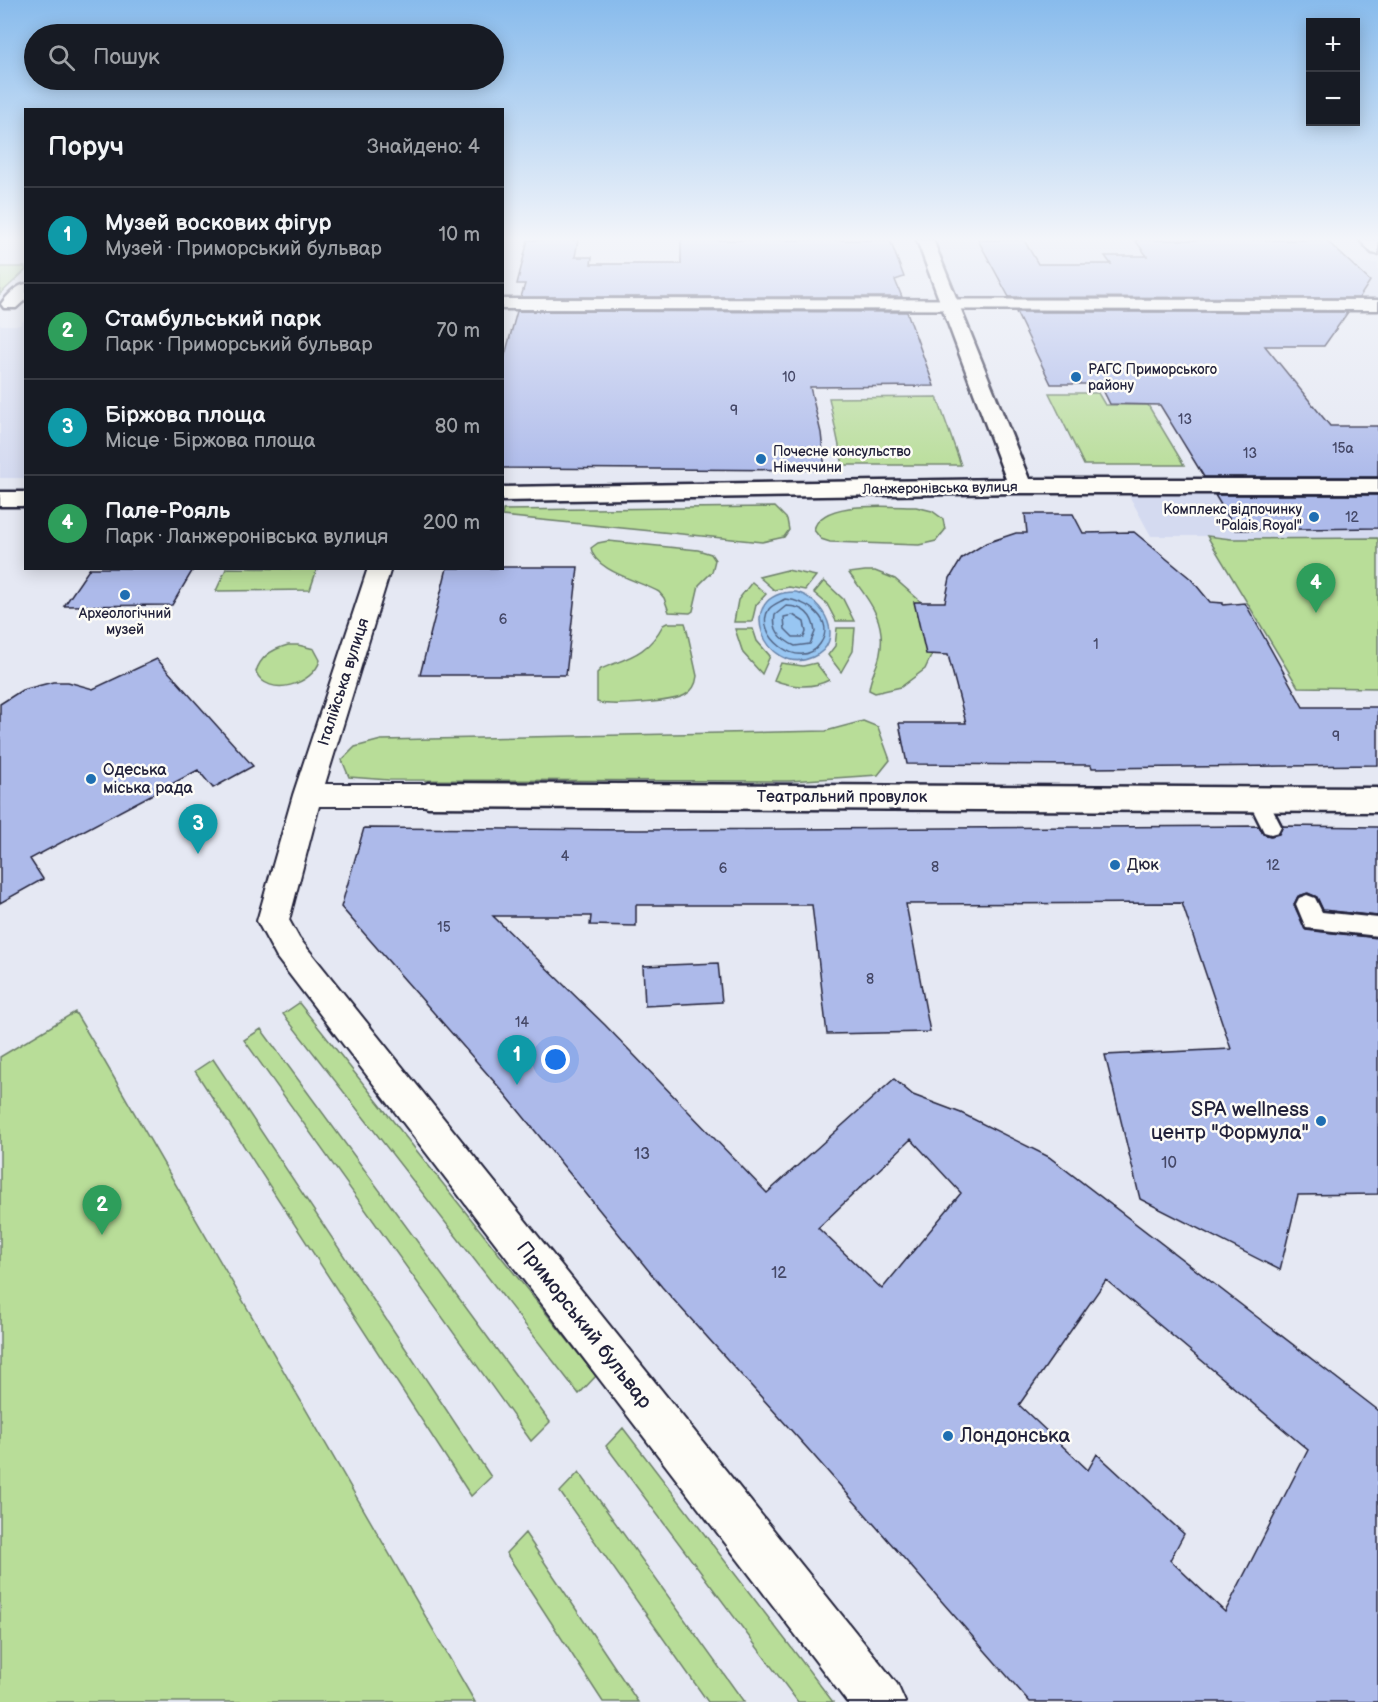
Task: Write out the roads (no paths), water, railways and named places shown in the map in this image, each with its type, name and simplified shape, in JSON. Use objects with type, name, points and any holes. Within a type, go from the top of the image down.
[{"type":"street","points":[[956,319],[1020,486]]},
{"type":"street","name":"Ланжеронівська вулиця","points":[[504,494],[1020,486],[1378,486]]},
{"type":"street","points":[[0,499],[24,499]]},
{"type":"street","name":"Італійська вулиця","points":[[288,948],[273,921],[307,795],[379,570]]},
{"type":"street","name":"Театральний провулок","points":[[307,795],[428,795],[1264,813],[1378,800]]},
{"type":"street","name":"Приморський бульвар","points":[[288,948],[879,1702]]},
{"type":"lane","points":[[1307,904],[1314,921],[1378,927]]},
{"type":"water","points":[[796,592],[806,596],[823,612],[830,632],[829,642],[823,650],[813,657],[796,660],[781,656],[769,646],[762,632],[760,618],[764,605],[776,595]]},
{"type":"place","name":"РАГС Приморського району","points":[[1076,377]]},
{"type":"place","name":"Почесне консульство Німеччини","points":[[761,459]]},
{"type":"place","name":"Комплекс відпочинку \"Palais Royal\"","points":[[1314,517]]},
{"type":"place","name":"Археологічний музей","points":[[125,595]]},
{"type":"place","name":"Пале-Рояль","points":[[1316,613]]},
{"type":"place","name":"Одеська міська рада","points":[[91,779]]},
{"type":"place","name":"Біржова площа","points":[[198,854]]},
{"type":"place","name":"Дюк","points":[[1115,865]]},
{"type":"place","name":"Музей воскових фігур","points":[[517,1085]]},
{"type":"place","name":"SPA wellness центр \"Формула\"","points":[[1321,1121]]},
{"type":"place","name":"Стамбульський парк","points":[[102,1235]]},
{"type":"place","name":"Лондонська","points":[[948,1436]]}]
